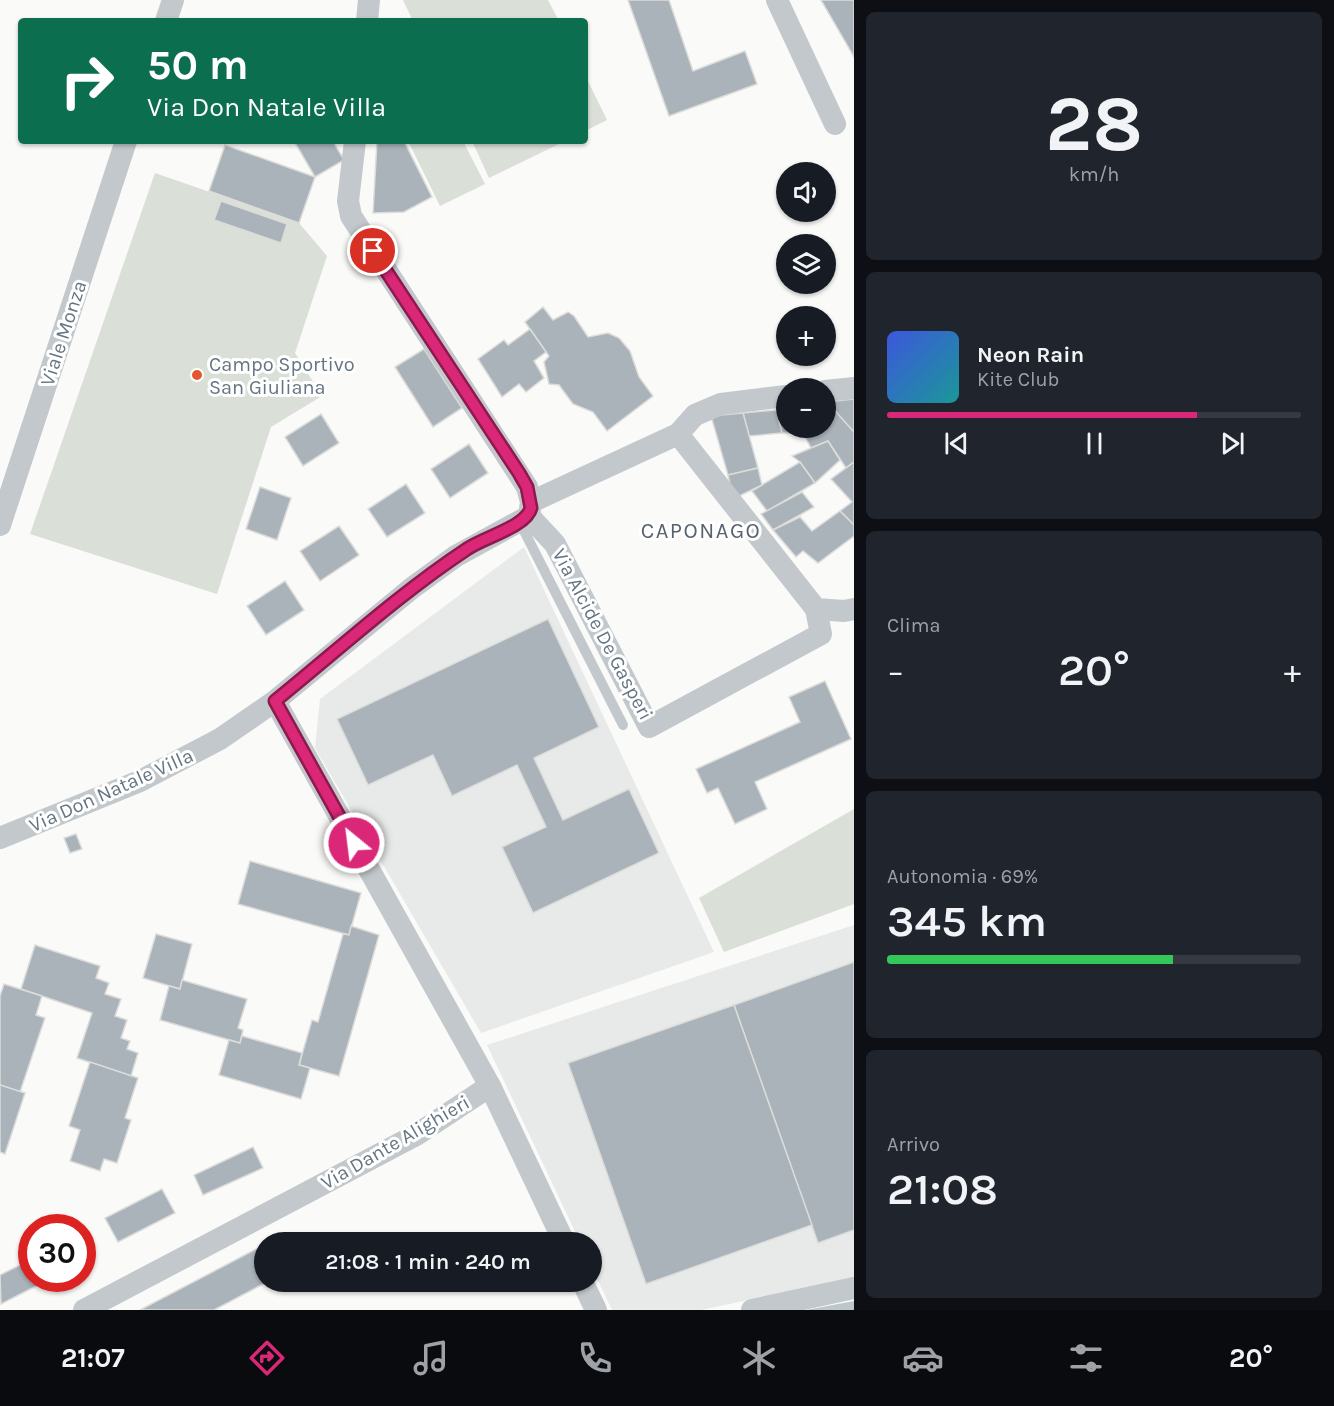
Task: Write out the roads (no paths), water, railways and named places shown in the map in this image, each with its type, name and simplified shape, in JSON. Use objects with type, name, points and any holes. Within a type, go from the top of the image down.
[{"type":"street","points":[[167,18],[173,0]]},
{"type":"street","points":[[367,18],[369,0]]},
{"type":"street","points":[[777,0],[835,124]]},
{"type":"street","name":"Viale Monza","points":[[0,525],[125,144]]},
{"type":"street","points":[[354,144],[348,201],[351,216],[519,473],[527,487],[527,513]]},
{"type":"street","points":[[836,390],[854,388]]},
{"type":"street","name":"Via Don Natale Villa","points":[[0,838],[167,769],[220,739],[275,701],[412,588],[475,544],[527,513],[678,434],[695,415],[721,404],[776,397]]},
{"type":"street","points":[[678,434],[816,609],[844,611],[854,609]]},
{"type":"street","name":"Via Alcide De Gasperi","points":[[527,513],[555,544],[649,727],[821,634],[816,609]]},
{"type":"street","name":"Via Dante Alighieri","points":[[96,1307],[416,1135],[490,1086],[275,701]]},
{"type":"street","points":[[0,824],[32,825]]},
{"type":"street","points":[[490,1086],[559,1232]]},
{"type":"street","points":[[752,1310],[854,1288]]},
{"type":"street","points":[[587,1292],[596,1310]]},
{"type":"lane","points":[[527,513],[623,725]]},
{"type":"place","name":"Campo Sportivo San Giuliana","points":[[197,375]]},
{"type":"district","name":"CAPONAGO","points":[[701,530]]}]
